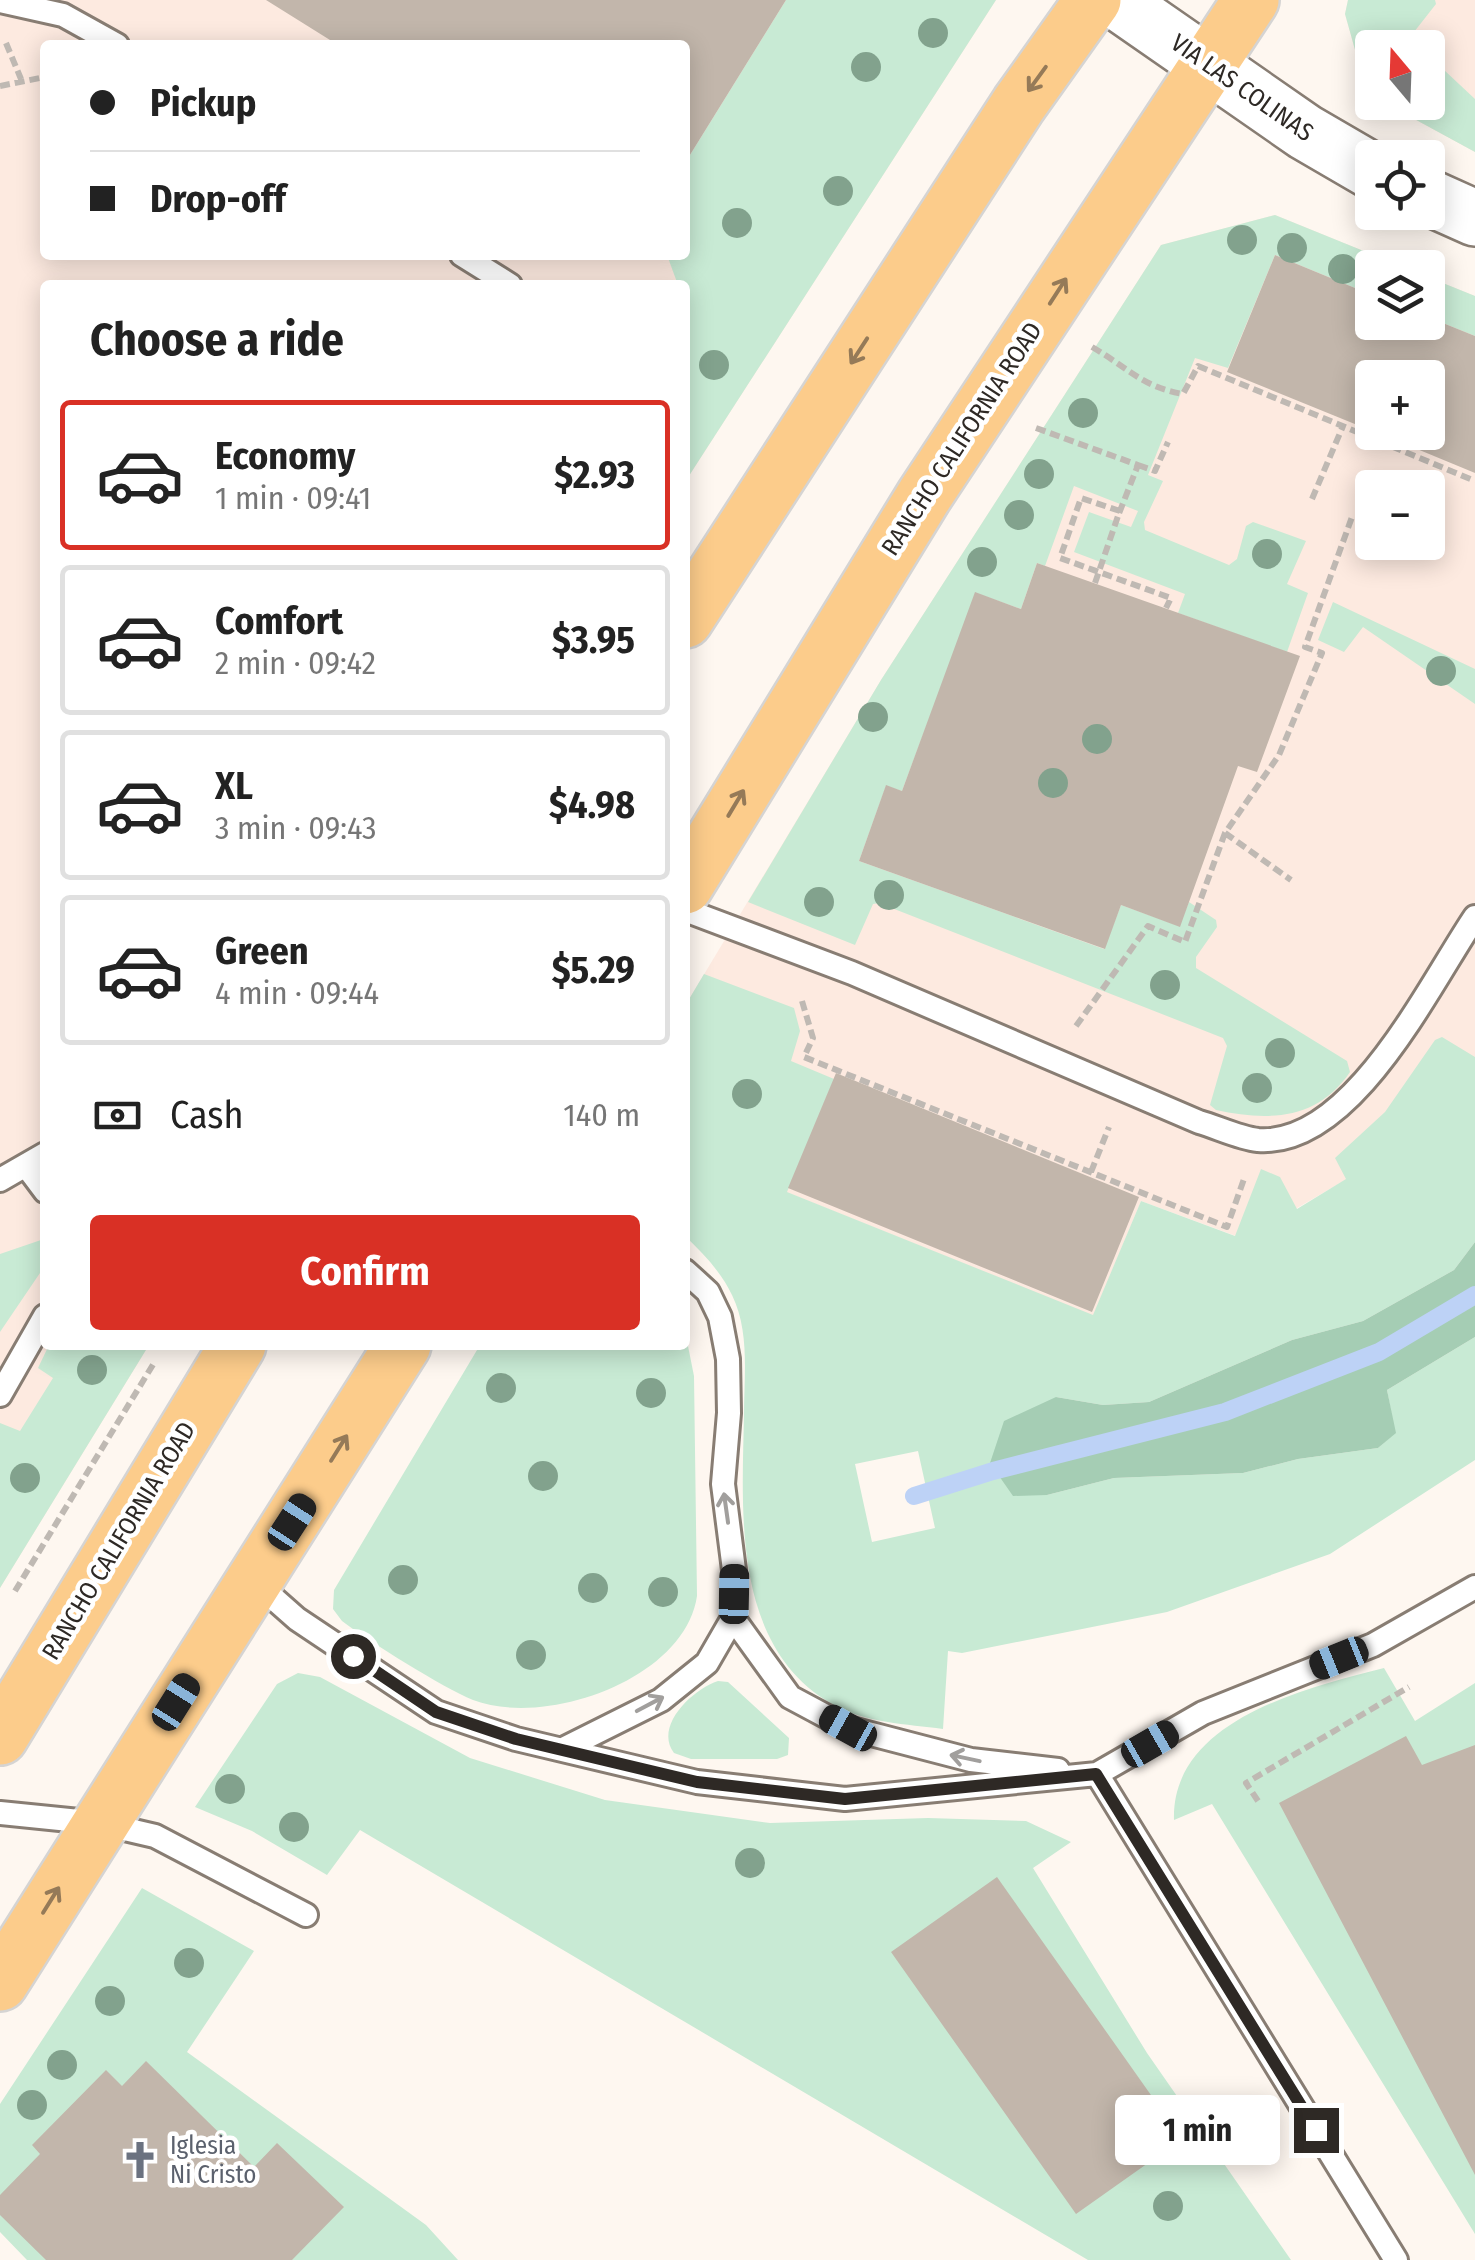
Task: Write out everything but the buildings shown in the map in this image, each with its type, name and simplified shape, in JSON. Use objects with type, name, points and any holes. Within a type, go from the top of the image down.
[{"type":"main road","points":[[690,612],[1019,104],[1094,0]]},
{"type":"main road","name":"RANCHO CALIFORNIA ROAD","points":[[690,878],[924,496],[1251,0]]},
{"type":"main road","name":"RANCHO CALIFORNIA ROAD","points":[[0,1737],[235,1350]]},
{"type":"main road","points":[[0,1982],[400,1350]]},
{"type":"street","name":"VIA LAS COLINAS","points":[[1115,0],[1355,163]]},
{"type":"street","points":[[1445,205],[1475,218]]},
{"type":"lane","points":[[0,2],[63,15],[108,40]]},
{"type":"lane","points":[[470,260],[502,280]]},
{"type":"lane","points":[[690,912],[852,973],[1199,1122],[1258,1140],[1298,1134],[1330,1118],[1357,1094],[1475,917]]},
{"type":"lane","points":[[0,1180],[36,1160]]},
{"type":"lane","points":[[563,1749],[661,1700],[707,1663],[733,1618],[734,1570],[722,1484],[730,1413],[728,1358],[720,1317],[708,1292],[690,1276]]},
{"type":"lane","points":[[0,1395],[40,1325]]},
{"type":"lane","points":[[254,1581],[297,1619],[436,1712],[516,1739],[697,1782],[845,1799],[1096,1774],[1203,1713],[1373,1645],[1475,1587]]},
{"type":"lane","points":[[733,1618],[790,1696],[848,1728],[971,1760],[1096,1774]]},
{"type":"lane","points":[[1096,1774],[1396,2260]]},
{"type":"lane","points":[[0,1812],[98,1823],[155,1836],[306,1915]]},
{"type":"path","points":[[0,29],[21,79]]},
{"type":"path","points":[[0,86],[40,77]]},
{"type":"path","points":[[1082,342],[1160,390],[1184,394],[1198,366],[1475,481]]},
{"type":"path","points":[[1029,426],[1155,471],[1168,442]]},
{"type":"path","points":[[1312,499],[1343,426]]},
{"type":"path","points":[[1095,583],[1138,464]]},
{"type":"path","points":[[1119,514],[1081,498],[1060,558],[1170,598],[1166,608]]},
{"type":"path","points":[[1102,984],[1148,926],[1185,942],[1224,834],[1279,755],[1322,653],[1305,647],[1352,517]]},
{"type":"path","points":[[1224,834],[1291,880]]},
{"type":"path","points":[[784,993],[801,999],[810,1016],[813,1038],[804,1057],[1226,1227],[1258,1140]]},
{"type":"path","points":[[10,1600],[156,1360]]},
{"type":"path","points":[[1258,1802],[1246,1783],[1409,1687]]},
{"type":"shaded area","points":[[0,0],[996,0],[690,474],[690,280],[40,280],[40,1350],[146,1350],[0,1588]]},
{"type":"shaded area","points":[[1348,0],[1475,0],[1475,152],[1416,120],[1445,120],[1445,30],[1355,30],[1355,50],[1345,14]]},
{"type":"shaded area","points":[[1275,215],[1361,250],[1355,250],[1355,340],[1445,340],[1445,284],[1475,296],[1475,1066],[1347,1179],[1244,1239],[1141,1201],[1093,1316],[690,1153],[690,998],[881,680],[1161,245]]},
{"type":"green space","points":[[786,0],[996,0],[690,474],[690,280],[676,280],[669,260],[690,260],[690,155]]},
{"type":"green space","points":[[1348,0],[1435,0],[1436,4],[1416,30],[1355,30],[1355,50],[1345,14]]},
{"type":"green space","points":[[1445,71],[1475,99],[1475,152],[1416,120],[1445,120]]},
{"type":"green space","points":[[1275,215],[1361,250],[1355,250],[1355,288],[1275,255],[1228,368],[1195,358],[1148,475],[1163,481],[1144,522],[1145,530],[1229,565],[1237,559],[1246,526],[1253,522],[1306,541],[1287,584],[1308,593],[1287,652],[1178,613],[1185,594],[1074,552],[1089,512],[1131,527],[1138,511],[1074,486],[1045,566],[1037,563],[1021,609],[976,593],[902,791],[886,786],[859,861],[1104,949],[1121,905],[1179,926],[1189,902],[1216,920],[1217,927],[1196,957],[1196,968],[1347,1061],[1350,1072],[1337,1088],[1322,1100],[1290,1114],[1254,1116],[1216,1110],[1210,1105],[1227,1046],[1223,1038],[879,903],[873,904],[855,945],[748,902],[881,680],[1161,245]]},
{"type":"green space","points":[[1445,284],[1475,296],[1475,336],[1445,324]]},
{"type":"green space","points":[[1333,602],[1475,669],[1475,704],[1363,627],[1344,652],[1318,640]]},
{"type":"green space","points":[[704,974],[794,1008],[800,1031],[791,1061],[834,1079],[787,1192],[1093,1315],[1141,1201],[1235,1236],[1261,1169],[1280,1177],[1297,1209],[1346,1179],[1335,1158],[1385,1112],[1435,1040],[1442,1037],[1475,1057],[1475,1242],[1454,1270],[1363,1321],[1292,1340],[1149,1402],[1103,1405],[1056,1397],[1047,1495],[1114,1478],[1243,1473],[1298,1459],[1378,1448],[1395,1433],[1387,1390],[1475,1337],[1475,1460],[1330,1554],[1167,1612],[962,1653],[948,1651],[943,1729],[872,1719],[832,1704],[799,1679],[776,1649],[760,1613],[745,1534],[744,1339],[732,1295],[690,1241],[690,998]],"holes":[[[918,1451],[935,1528],[872,1542],[855,1464]]]},
{"type":"green space","points":[[40,1240],[40,1273],[0,1332],[0,1254]]},
{"type":"green space","points":[[1475,1242],[1475,1337],[1387,1390],[1396,1433],[1378,1448],[1298,1459],[1243,1473],[1114,1478],[1047,1495],[1013,1496],[990,1463],[1004,1421],[1056,1397],[1103,1405],[1149,1402],[1292,1340],[1363,1321],[1454,1270]]},
{"type":"green space","points":[[47,1350],[146,1350],[0,1588],[0,1423],[20,1431],[53,1378],[38,1368]]},
{"type":"green space","points":[[477,1350],[689,1350],[694,1376],[697,1596],[687,1625],[667,1651],[640,1673],[608,1690],[537,1707],[503,1707],[473,1700],[342,1621],[333,1609],[334,1590]]},
{"type":"green space","points":[[1384,1668],[1415,1721],[1475,1683],[1475,2234],[1212,1804],[1174,1820],[1179,1786],[1195,1757],[1219,1733],[1282,1699]]},
{"type":"green space","points":[[298,1673],[320,1677],[470,1758],[605,1800],[770,1823],[928,1818],[1026,1821],[1071,1842],[1033,1868],[1147,2053],[1291,2260],[1088,2260],[360,1830],[327,1875],[252,1831],[195,1807],[277,1684]]},
{"type":"green space","points":[[718,1681],[728,1682],[789,1738],[788,1755],[777,1759],[691,1759],[674,1753],[669,1732],[678,1711],[697,1692]]},
{"type":"green space","points":[[142,1888],[254,1951],[187,2052],[426,2225],[458,2260],[27,2260],[0,2232],[0,2104]]},
{"type":"waterway","points":[[914,1496],[993,1471],[1225,1412],[1379,1352],[1475,1295]]},
{"type":"place","name":"Iglesia Ni Cristo","points":[[140,2160]]},
{"type":"route","points":[[353,1656],[436,1712],[516,1739],[697,1782],[845,1799],[979,1789],[1096,1774],[1316,2130]]}]
